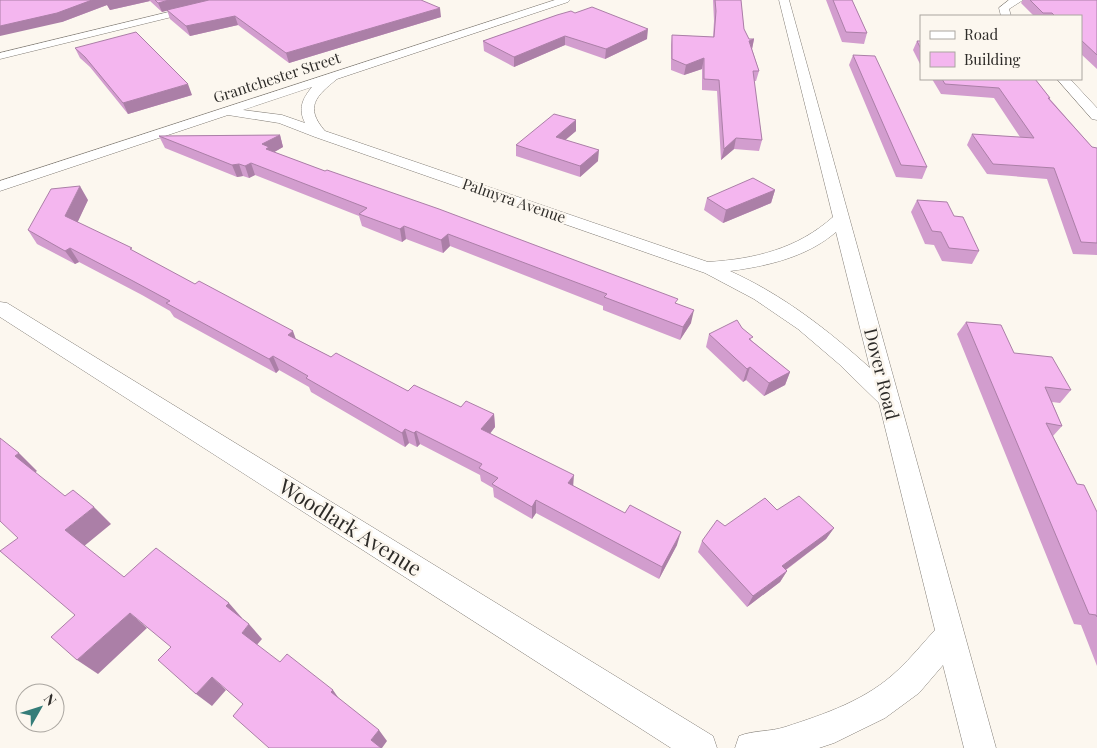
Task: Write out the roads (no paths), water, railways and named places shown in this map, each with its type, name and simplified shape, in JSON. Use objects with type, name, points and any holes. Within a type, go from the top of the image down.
[{"type":"street","points":[[0,56],[230,0]]},
{"type":"street","name":"Grantchester Street","points":[[3,186],[564,0]]},
{"type":"street","name":"Dover Road","points":[[784,0],[980,748]]},
{"type":"street","points":[[1006,15],[1004,8],[1018,0]]},
{"type":"street","points":[[320,134],[311,125],[306,109],[308,100],[316,89],[332,77]]},
{"type":"street","points":[[1064,80],[1097,116]]},
{"type":"street","name":"Palmyra Avenue","points":[[224,112],[271,116],[740,281],[800,318],[847,358],[887,398]]},
{"type":"street","name":"Palmyra Avenue","points":[[707,268],[752,263],[781,255],[817,239],[829,231],[842,218]]},
{"type":"street","name":"Woodlark Avenue","points":[[0,308],[701,748]]},
{"type":"street","points":[[752,748],[779,746],[834,727],[874,707],[908,682],[950,634]]}]
